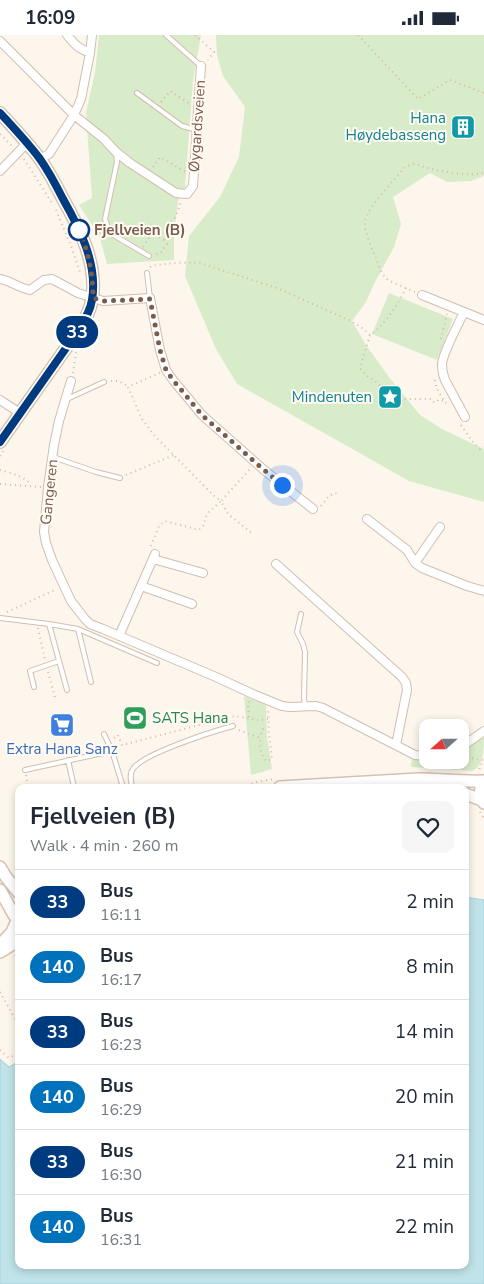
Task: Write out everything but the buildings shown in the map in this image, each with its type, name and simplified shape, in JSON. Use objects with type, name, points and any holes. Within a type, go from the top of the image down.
[{"type":"main road","points":[[0,113],[40,159],[76,222],[91,266],[93,282],[93,298],[89,313],[0,442]]},
{"type":"main road","points":[[332,784],[418,779],[484,782],[480,792],[483,802]]},
{"type":"main road","points":[[469,796],[483,802]]},
{"type":"main road","points":[[0,867],[15,888]]},
{"type":"main road","points":[[0,890],[15,915]]},
{"type":"main road","points":[[0,945],[12,932],[15,924]]},
{"type":"main road","points":[[0,952],[15,943]]},
{"type":"street","points":[[67,35],[79,49],[90,53]]},
{"type":"street","points":[[40,159],[49,154],[74,115],[81,99],[92,35]]},
{"type":"street","points":[[0,41],[74,115],[104,139],[116,152],[176,193]]},
{"type":"street","name":"Øygardsveien","points":[[176,193],[187,194],[193,186],[201,66]]},
{"type":"street","points":[[0,171],[27,143]]},
{"type":"street","points":[[0,279],[6,280],[20,288],[30,290],[44,280],[52,279],[78,293],[103,301],[150,299],[166,370],[184,395],[202,415],[264,470],[313,509]]},
{"type":"street","points":[[422,295],[484,320]]},
{"type":"street","points":[[462,421],[443,375],[442,365],[444,355],[464,312]]},
{"type":"street","name":"Gangeren","points":[[71,381],[57,429],[48,487],[44,531],[46,543],[63,585],[71,601],[85,619],[119,636],[282,706],[323,708],[419,755]]},
{"type":"street","points":[[0,401],[20,413]]},
{"type":"street","points":[[367,519],[407,550],[415,563],[422,568],[484,591]]},
{"type":"street","points":[[415,563],[440,527]]},
{"type":"street","points":[[119,636],[152,554],[203,573]]},
{"type":"street","points":[[276,564],[402,677],[406,683],[408,690],[396,745]]},
{"type":"street","points":[[141,585],[192,604]]},
{"type":"street","points":[[469,742],[484,731]]},
{"type":"lane","points":[[166,35],[201,66]]},
{"type":"lane","points":[[137,93],[182,126],[197,130]]},
{"type":"lane","points":[[116,152],[117,162],[105,219],[110,233],[149,256]]},
{"type":"lane","points":[[147,273],[150,299]]},
{"type":"lane","points":[[65,400],[104,382]]},
{"type":"lane","points":[[52,457],[120,478]]},
{"type":"lane","points":[[301,614],[297,632],[305,652],[305,706]]},
{"type":"lane","points":[[0,617],[78,629],[157,663]]},
{"type":"lane","points":[[49,624],[67,690]]},
{"type":"lane","points":[[78,629],[91,682]]},
{"type":"lane","points":[[34,687],[30,671],[59,661]]},
{"type":"lane","points":[[131,784],[130,777],[136,765],[200,735],[233,726]]},
{"type":"lane","points":[[104,734],[112,751],[122,784]]},
{"type":"lane","points":[[25,770],[112,751]]},
{"type":"lane","points":[[68,760],[73,784]]},
{"type":"path","points":[[195,35],[214,52],[208,61],[201,66]]},
{"type":"path","points":[[201,39],[202,35]]},
{"type":"path","points":[[358,35],[418,99],[450,80],[484,93]]},
{"type":"path","points":[[157,107],[170,91],[198,110]]},
{"type":"path","points":[[0,134],[12,146]]},
{"type":"path","points":[[148,175],[160,157],[186,172],[194,174]]},
{"type":"path","points":[[24,159],[56,209],[82,277]]},
{"type":"path","points":[[422,295],[386,279],[383,275],[371,247],[365,222],[366,217],[373,205],[406,167],[414,164],[456,173],[476,174],[484,172]]},
{"type":"path","points":[[164,240],[167,227],[174,220],[179,208],[180,200],[176,193]]},
{"type":"path","points":[[95,235],[99,233]]},
{"type":"path","points":[[140,251],[152,233],[164,240],[167,244],[161,253],[149,256]]},
{"type":"path","points":[[147,273],[151,266],[187,262],[200,263],[277,288],[352,321],[370,335]]},
{"type":"path","points":[[406,288],[398,304],[376,332],[370,335],[360,368],[385,390],[401,399],[430,399],[432,402],[438,400],[445,401],[450,409]]},
{"type":"path","points":[[71,381],[75,349]]},
{"type":"path","points":[[128,387],[166,370]]},
{"type":"path","points":[[104,382],[119,381],[126,384],[142,419],[153,434],[221,501],[228,514],[254,535]]},
{"type":"path","points":[[462,421],[472,441],[480,449],[484,447]]},
{"type":"path","points":[[120,478],[174,455]]},
{"type":"path","points":[[0,470],[28,481],[32,486]]},
{"type":"path","points":[[152,554],[159,526],[165,521],[199,530],[204,526],[207,514],[245,475]]},
{"type":"path","points":[[0,484],[48,487]]},
{"type":"path","points":[[313,509],[319,509],[329,496],[335,493],[339,494]]},
{"type":"path","points":[[0,617],[63,585]]},
{"type":"path","points":[[38,627],[56,701]]},
{"type":"path","points":[[248,717],[248,703],[256,695]]},
{"type":"path","points":[[233,726],[240,731],[260,738],[261,753],[266,761],[272,759],[268,719],[269,701]]},
{"type":"path","points":[[107,742],[118,735],[122,745],[235,716],[258,720],[268,719]]},
{"type":"path","points":[[261,734],[264,727]]},
{"type":"path","points":[[469,758],[484,760]]},
{"type":"path","points":[[25,770],[27,784]]},
{"type":"path","points":[[0,992],[15,1019]]},
{"type":"path","points":[[0,1050],[9,1059],[15,1055]]},
{"type":"green space","points":[[99,35],[201,35],[193,81],[185,188],[178,201],[174,235],[174,260],[107,264],[99,235],[79,205],[92,198],[86,112],[95,73]]},
{"type":"green space","points":[[216,35],[484,35],[484,176],[471,181],[447,182],[430,173],[393,197],[401,224],[394,247],[366,302],[352,321],[366,345],[389,377],[420,415],[442,429],[484,449],[484,502],[409,481],[237,384],[216,349],[185,276],[189,236],[220,197],[239,157],[245,107],[223,76],[217,55]]},
{"type":"green space","points":[[389,293],[453,319],[437,360],[372,334]]},
{"type":"green space","points":[[244,696],[266,705],[267,737],[272,769],[251,775]]},
{"type":"green space","points":[[484,737],[483,756],[477,768],[473,771],[442,769],[469,769],[469,746]]},
{"type":"green space","points":[[412,758],[419,759],[419,768],[411,767]]},
{"type":"water","points":[[469,898],[484,900],[484,1284],[0,1284],[0,1059],[9,1067],[15,1063],[15,1269],[469,1269]]},
{"type":"bus line","name":"33","points":[[0,113],[40,159],[76,222],[91,266],[93,298],[89,313],[78,331],[0,442]]},
{"type":"place","name":"Hana Høydebasseng","points":[[463,127]]},
{"type":"place","name":"Fjellveien (B)","points":[[79,230]]},
{"type":"place","name":"Mindenuten","points":[[390,397]]},
{"type":"place","name":"SATS Hana","points":[[135,718]]},
{"type":"place","name":"Extra Hana Sanz","points":[[62,725]]},
{"type":"route","points":[[79,230],[76,222],[91,266],[93,298],[103,301],[150,299],[160,350],[166,370],[173,380],[202,415],[282,485]]}]
